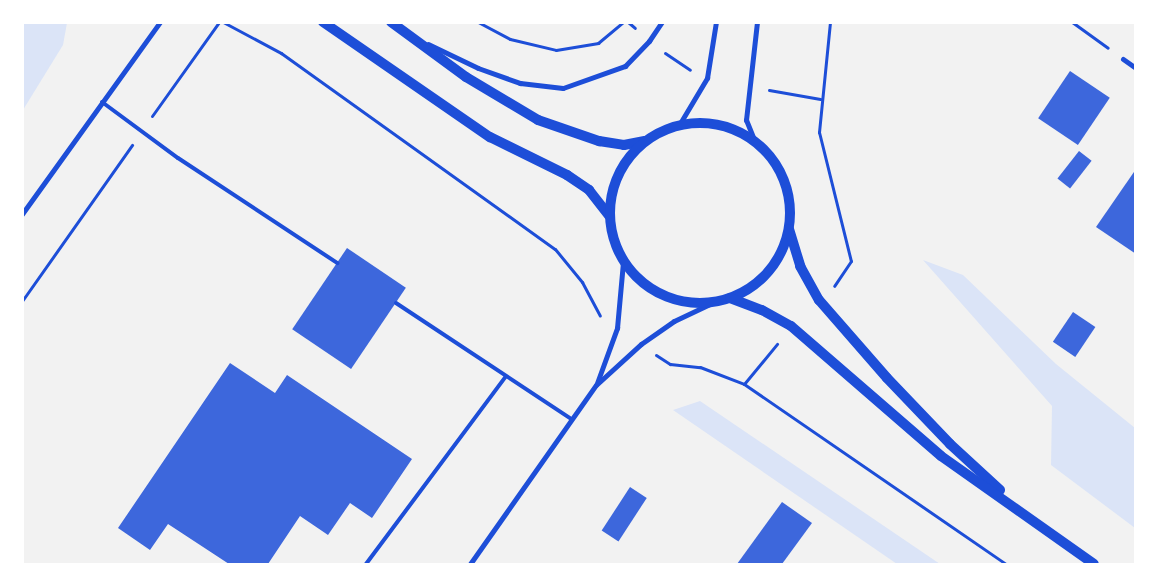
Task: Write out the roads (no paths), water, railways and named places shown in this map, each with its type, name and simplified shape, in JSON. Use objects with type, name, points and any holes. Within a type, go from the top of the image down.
[{"type":"main road","points":[[323,22],[490,137],[567,175],[589,190],[610,216]]},
{"type":"main road","points":[[391,22],[504,102],[553,127],[599,141],[624,145],[645,141],[679,125],[706,123],[732,129],[755,142],[772,160],[784,181],[789,205],[789,229],[800,266],[819,300],[950,444],[1027,514]]},
{"type":"main road","points":[[645,141],[626,162],[614,187],[610,216],[613,240],[623,262],[640,281],[662,295],[686,303],[712,303],[730,298],[751,288],[768,272],[781,252],[789,229]]},
{"type":"main road","points":[[730,298],[762,310],[791,326],[941,456],[1027,514],[1094,564]]},
{"type":"street","points":[[22,214],[160,22]]},
{"type":"street","points":[[410,36],[478,68],[520,83],[563,88],[625,66],[650,41],[662,22]]},
{"type":"street","points":[[679,125],[707,78],[716,22]]},
{"type":"street","points":[[755,142],[746,120],[757,22]]},
{"type":"street","points":[[1123,59],[1136,68]]},
{"type":"street","points":[[596,386],[617,328],[623,262]]},
{"type":"street","points":[[470,564],[596,386],[641,344],[674,321],[712,303]]},
{"type":"lane","points":[[102,102],[178,158],[337,264]]},
{"type":"lane","points":[[396,302],[571,419]]},
{"type":"lane","points":[[366,564],[506,376]]}]
